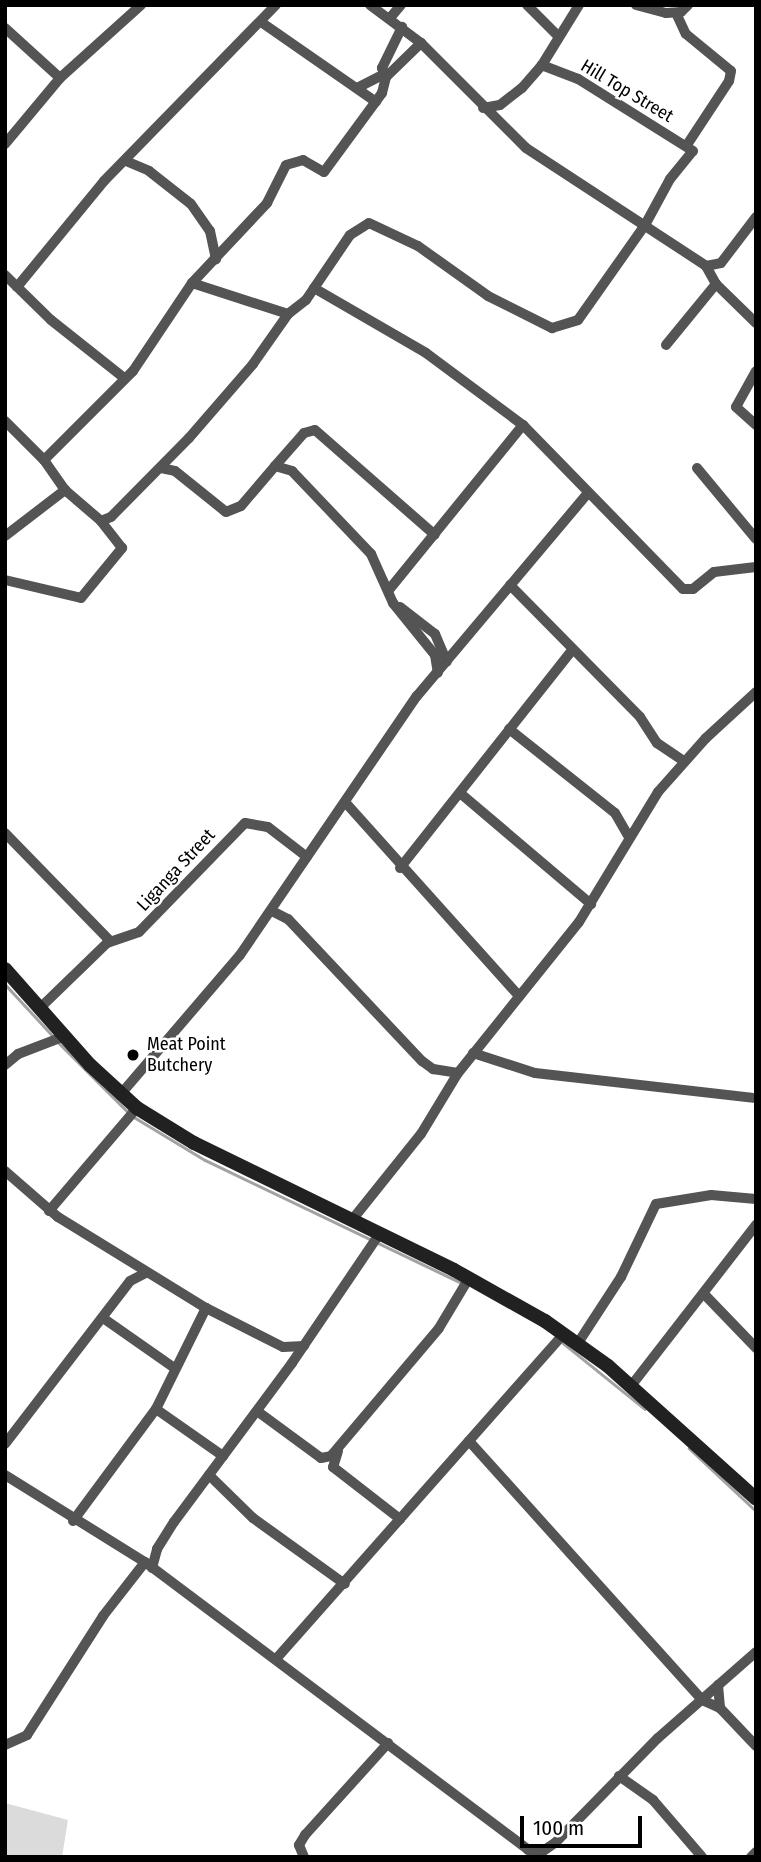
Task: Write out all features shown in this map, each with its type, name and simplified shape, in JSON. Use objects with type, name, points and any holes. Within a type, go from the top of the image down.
[{"type":"main road","points":[[5,968],[65,1036],[120,1094],[137,1108],[194,1143],[469,1278],[564,1333],[631,1386],[756,1499]]},
{"type":"street","points":[[6,141],[60,78],[141,5]]},
{"type":"street","points":[[17,287],[126,161],[276,5]]},
{"type":"street","points":[[370,5],[421,43],[483,108],[526,148],[706,266],[716,284],[756,323]]},
{"type":"street","points":[[390,18],[401,5]]},
{"type":"street","points":[[527,5],[559,37]]},
{"type":"street","points":[[493,117],[500,105],[542,65],[579,5]]},
{"type":"street","points":[[636,5],[676,13],[688,5]]},
{"type":"street","points":[[192,283],[288,314],[297,311],[351,235],[369,223],[418,246],[488,296],[552,328],[582,317],[645,225],[730,81],[731,71],[686,34],[676,13]]},
{"type":"street","points":[[261,22],[376,102]]},
{"type":"street","points":[[44,460],[148,351],[192,283],[267,203],[286,165],[303,160],[324,172],[376,102],[402,27]]},
{"type":"street","points":[[5,29],[60,78]]},
{"type":"street","points":[[357,88],[384,76],[421,43]]},
{"type":"street","name":"Hill Top Street","points":[[542,65],[578,79],[690,148]]},
{"type":"street","points":[[483,108],[500,105]]},
{"type":"street","points":[[126,161],[149,171],[191,204],[210,232],[216,259]]},
{"type":"street","points":[[706,266],[721,263],[749,221],[756,218]]},
{"type":"street","points":[[5,275],[123,377]]},
{"type":"street","points":[[666,345],[716,284]]},
{"type":"street","points":[[314,288],[426,353],[523,425],[554,453],[587,494],[688,591],[714,572],[756,566]]},
{"type":"street","points":[[101,521],[111,517],[161,468],[253,364],[288,314]]},
{"type":"street","points":[[756,371],[736,407],[756,425]]},
{"type":"street","points":[[5,421],[44,460],[65,490],[101,521],[122,548],[80,598],[5,580]]},
{"type":"street","points":[[388,591],[523,425]]},
{"type":"street","points":[[161,468],[175,471],[226,512],[241,506],[304,433],[315,430],[435,535]]},
{"type":"street","points":[[275,466],[292,471],[365,546],[393,603],[430,648],[438,673]]},
{"type":"street","points":[[696,468],[756,539]]},
{"type":"street","points":[[5,536],[65,490]]},
{"type":"street","points":[[120,1094],[272,911],[386,738],[587,494]]},
{"type":"street","points":[[510,585],[640,717],[657,743],[684,761]]},
{"type":"street","points":[[393,603],[435,634],[447,662]]},
{"type":"street","points":[[400,868],[572,650]]},
{"type":"street","points":[[352,1220],[421,1134],[473,1053],[591,904],[629,837],[684,761],[754,696]]},
{"type":"street","points":[[509,729],[615,813],[629,837]]},
{"type":"street","points":[[460,793],[591,904]]},
{"type":"street","points":[[345,802],[400,868],[519,996]]},
{"type":"street","name":"Liganga Street","points":[[41,1007],[107,943],[139,932],[245,822],[268,827],[307,857]]},
{"type":"street","points":[[5,833],[108,940]]},
{"type":"street","points":[[272,911],[288,919],[422,1061],[433,1069],[458,1073]]},
{"type":"street","points":[[5,1065],[18,1054],[65,1036]]},
{"type":"street","points":[[473,1053],[535,1073],[756,1098]]},
{"type":"street","points":[[49,1211],[137,1108]]},
{"type":"street","points":[[5,1171],[49,1211],[146,1273],[206,1308],[283,1347],[304,1346]]},
{"type":"street","points":[[578,1343],[621,1277],[656,1204],[711,1195],[756,1199]]},
{"type":"street","points":[[631,1386],[705,1295],[756,1225]]},
{"type":"street","points":[[5,1745],[27,1735],[103,1616],[149,1565],[157,1549],[304,1346],[380,1233]]},
{"type":"street","points":[[5,1444],[130,1281],[146,1273]]},
{"type":"street","points":[[324,1460],[338,1451],[450,1314],[469,1278]]},
{"type":"street","points":[[705,1295],[756,1348]]},
{"type":"street","points":[[73,1521],[156,1409],[173,1367],[200,1327],[206,1308]]},
{"type":"street","points":[[103,1318],[173,1367]]},
{"type":"street","points":[[276,1659],[564,1333]]},
{"type":"street","points":[[283,1347],[292,1363]]},
{"type":"street","points":[[156,1409],[223,1456]]},
{"type":"street","points":[[257,1411],[400,1519]]},
{"type":"street","points":[[469,1441],[702,1700],[720,1708],[756,1746]]},
{"type":"street","points":[[333,1467],[338,1451]]},
{"type":"street","points":[[5,1475],[73,1521],[149,1565],[388,1743],[519,1846],[540,1854],[619,1776],[756,1652]]},
{"type":"street","points":[[209,1475],[253,1518],[345,1584]]},
{"type":"street","points":[[718,1685],[720,1708]]},
{"type":"street","points":[[304,1857],[299,1845],[305,1835],[388,1743]]},
{"type":"street","points":[[619,1776],[653,1800],[702,1857]]},
{"type":"street","points":[[751,1857],[756,1852]]},
{"type":"shaded area","points":[[5,1803],[68,1820],[62,1857],[5,1857]]},
{"type":"waterway","points":[[5,984],[53,1036]]},
{"type":"waterway","points":[[57,1041],[129,1113]]},
{"type":"waterway","points":[[134,1117],[205,1160],[462,1283]]},
{"type":"waterway","points":[[563,1343],[645,1409]]},
{"type":"waterway","points":[[689,1448],[756,1511]]},
{"type":"place","name":"Meat Point Butchery","points":[[133,1055]]}]
